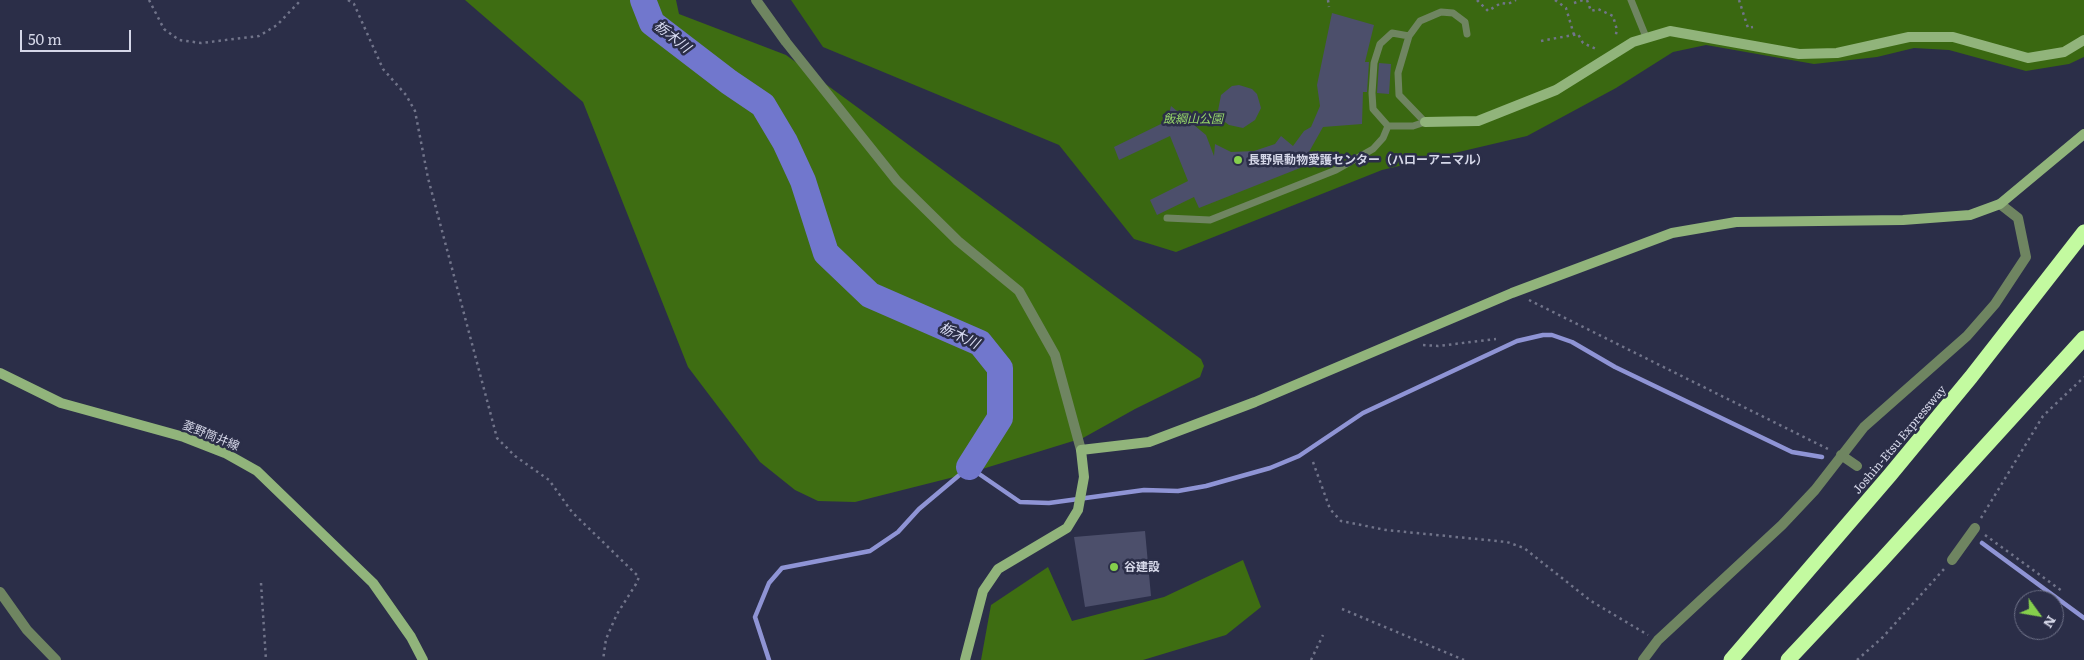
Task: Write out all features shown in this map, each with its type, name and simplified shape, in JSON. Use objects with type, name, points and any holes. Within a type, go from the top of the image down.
[{"type":"highway","name":"Joshin-Etsu Expressway","points":[[1730,660],[1890,475],[1971,376],[2084,232]]},
{"type":"highway","points":[[1788,660],[1901,540],[2084,338]]},
{"type":"street","points":[[756,0],[786,42],[897,181],[958,241],[1019,291],[1055,355],[1081,450],[1084,477],[1078,510],[1067,528],[998,569],[983,591],[964,660]]},
{"type":"street","points":[[1425,122],[1478,121],[1556,90],[1633,42],[1670,31],[1809,54],[1836,53],[1909,37],[1953,36],[2028,58],[2064,52],[2084,40]]},
{"type":"street","points":[[1081,450],[1149,442],[1255,402],[1512,293],[1672,233],[1736,222],[1903,220],[1970,215],[2000,204],[2084,134]]},
{"type":"street","points":[[1643,660],[1658,640],[1782,525],[1815,490],[1840,455],[1864,427],[1967,336],[1995,304],[2026,257],[2018,218],[2000,204]]},
{"type":"street","name":"菱野筒井線","points":[[0,373],[61,403],[184,437],[226,453],[257,471],[373,583],[411,637],[424,660]]},
{"type":"street","points":[[1840,455],[1857,466]]},
{"type":"street","points":[[1952,560],[1976,528]]},
{"type":"street","points":[[0,592],[27,630],[56,660]]},
{"type":"lane","points":[[1632,0],[1646,37]]},
{"type":"lane","points":[[1409,36],[1392,33],[1380,44],[1374,63],[1373,109],[1388,126],[1413,126],[1425,122],[1406,104],[1399,94],[1398,73],[1409,36],[1420,21],[1441,12],[1453,13],[1465,22],[1467,34]]},
{"type":"lane","points":[[1167,218],[1210,220],[1336,170],[1373,149],[1383,138],[1388,126]]},
{"type":"path","points":[[149,0],[164,29],[179,40],[200,43],[260,36],[277,25],[301,0]]},
{"type":"path","points":[[348,0],[354,4],[383,69],[406,95],[415,111],[428,178],[497,438],[515,456],[549,480],[572,512],[639,577],[617,614],[606,639],[603,660]]},
{"type":"path","points":[[1328,0],[1329,7]]},
{"type":"path","points":[[1477,0],[1488,11],[1501,3],[1508,4],[1516,0]]},
{"type":"path","points":[[1555,0],[1566,8],[1574,35]]},
{"type":"path","points":[[1574,3],[1582,0]]},
{"type":"path","points":[[1588,0],[1591,11],[1598,9],[1613,16],[1617,30],[1611,43]]},
{"type":"path","points":[[1739,0],[1748,28],[1753,27]]},
{"type":"path","points":[[1541,41],[1578,34],[1579,38],[1588,47],[1601,49]]},
{"type":"path","points":[[1512,293],[1840,455]]},
{"type":"path","points":[[1421,344],[1438,346],[1496,339]]},
{"type":"path","points":[[2062,590],[1976,528],[2043,416],[2084,376]]},
{"type":"path","points":[[1313,462],[1330,509],[1341,521],[1386,530],[1507,542],[1524,548],[1591,601],[1658,640]]},
{"type":"path","points":[[1857,660],[1883,637],[1952,560]]},
{"type":"path","points":[[261,583],[266,660]]},
{"type":"path","points":[[1342,608],[1464,660]]},
{"type":"path","points":[[1311,660],[1324,634]]},
{"type":"green space","points":[[465,0],[676,0],[679,14],[786,55],[1201,359],[1204,366],[1200,377],[1135,409],[1083,438],[966,474],[855,502],[818,501],[795,490],[760,462],[688,367],[583,102]]},
{"type":"green space","name":"飯綱山公園","points":[[791,0],[2084,0],[2084,57],[2069,64],[2026,71],[1949,50],[1914,48],[1877,57],[1814,64],[1706,45],[1673,52],[1616,88],[1527,136],[1382,170],[1176,252],[1134,239],[1059,145],[823,47]]},
{"type":"green space","points":[[1243,560],[1261,607],[1226,635],[1143,660],[981,660],[991,605],[1048,567],[1072,621],[1164,597]]},
{"type":"building","points":[[1332,13],[1374,25],[1365,62],[1369,62],[1367,92],[1363,92],[1362,124],[1323,127],[1300,168],[1199,208],[1194,197],[1157,215],[1150,200],[1188,181],[1170,136],[1119,160],[1114,147],[1167,121],[1171,106],[1206,135],[1214,156],[1215,144],[1231,152],[1254,151],[1275,144],[1281,136],[1293,146],[1304,131],[1311,127],[1320,106],[1317,85]]},
{"type":"building","points":[[1379,63],[1391,64],[1389,94],[1377,93]]},
{"type":"building","points":[[1239,85],[1252,89],[1257,94],[1261,108],[1255,120],[1243,128],[1229,125],[1217,116],[1221,95],[1232,86]]},
{"type":"building","name":"谷建設","points":[[1145,531],[1151,596],[1085,607],[1074,537]]},
{"type":"waterway","name":"栃木川","points":[[643,0],[652,23],[729,82],[763,105],[785,142],[803,181],[826,253],[870,295],[980,343],[1000,368],[1000,418],[969,467]]},
{"type":"waterway","points":[[769,660],[755,617],[769,583],[782,568],[870,551],[898,532],[919,509],[969,467],[1020,502],[1049,503],[1144,490],[1178,491],[1206,486],[1270,468],[1299,456],[1363,413],[1517,341],[1543,335],[1552,335],[1572,342],[1615,367],[1792,452],[1822,457]]},
{"type":"waterway","points":[[1982,543],[2084,618]]},
{"type":"place","name":"長野県動物愛護センター（ハローアニマル）","points":[[1238,160]]},
{"type":"place","name":"谷建設","points":[[1114,567]]}]
